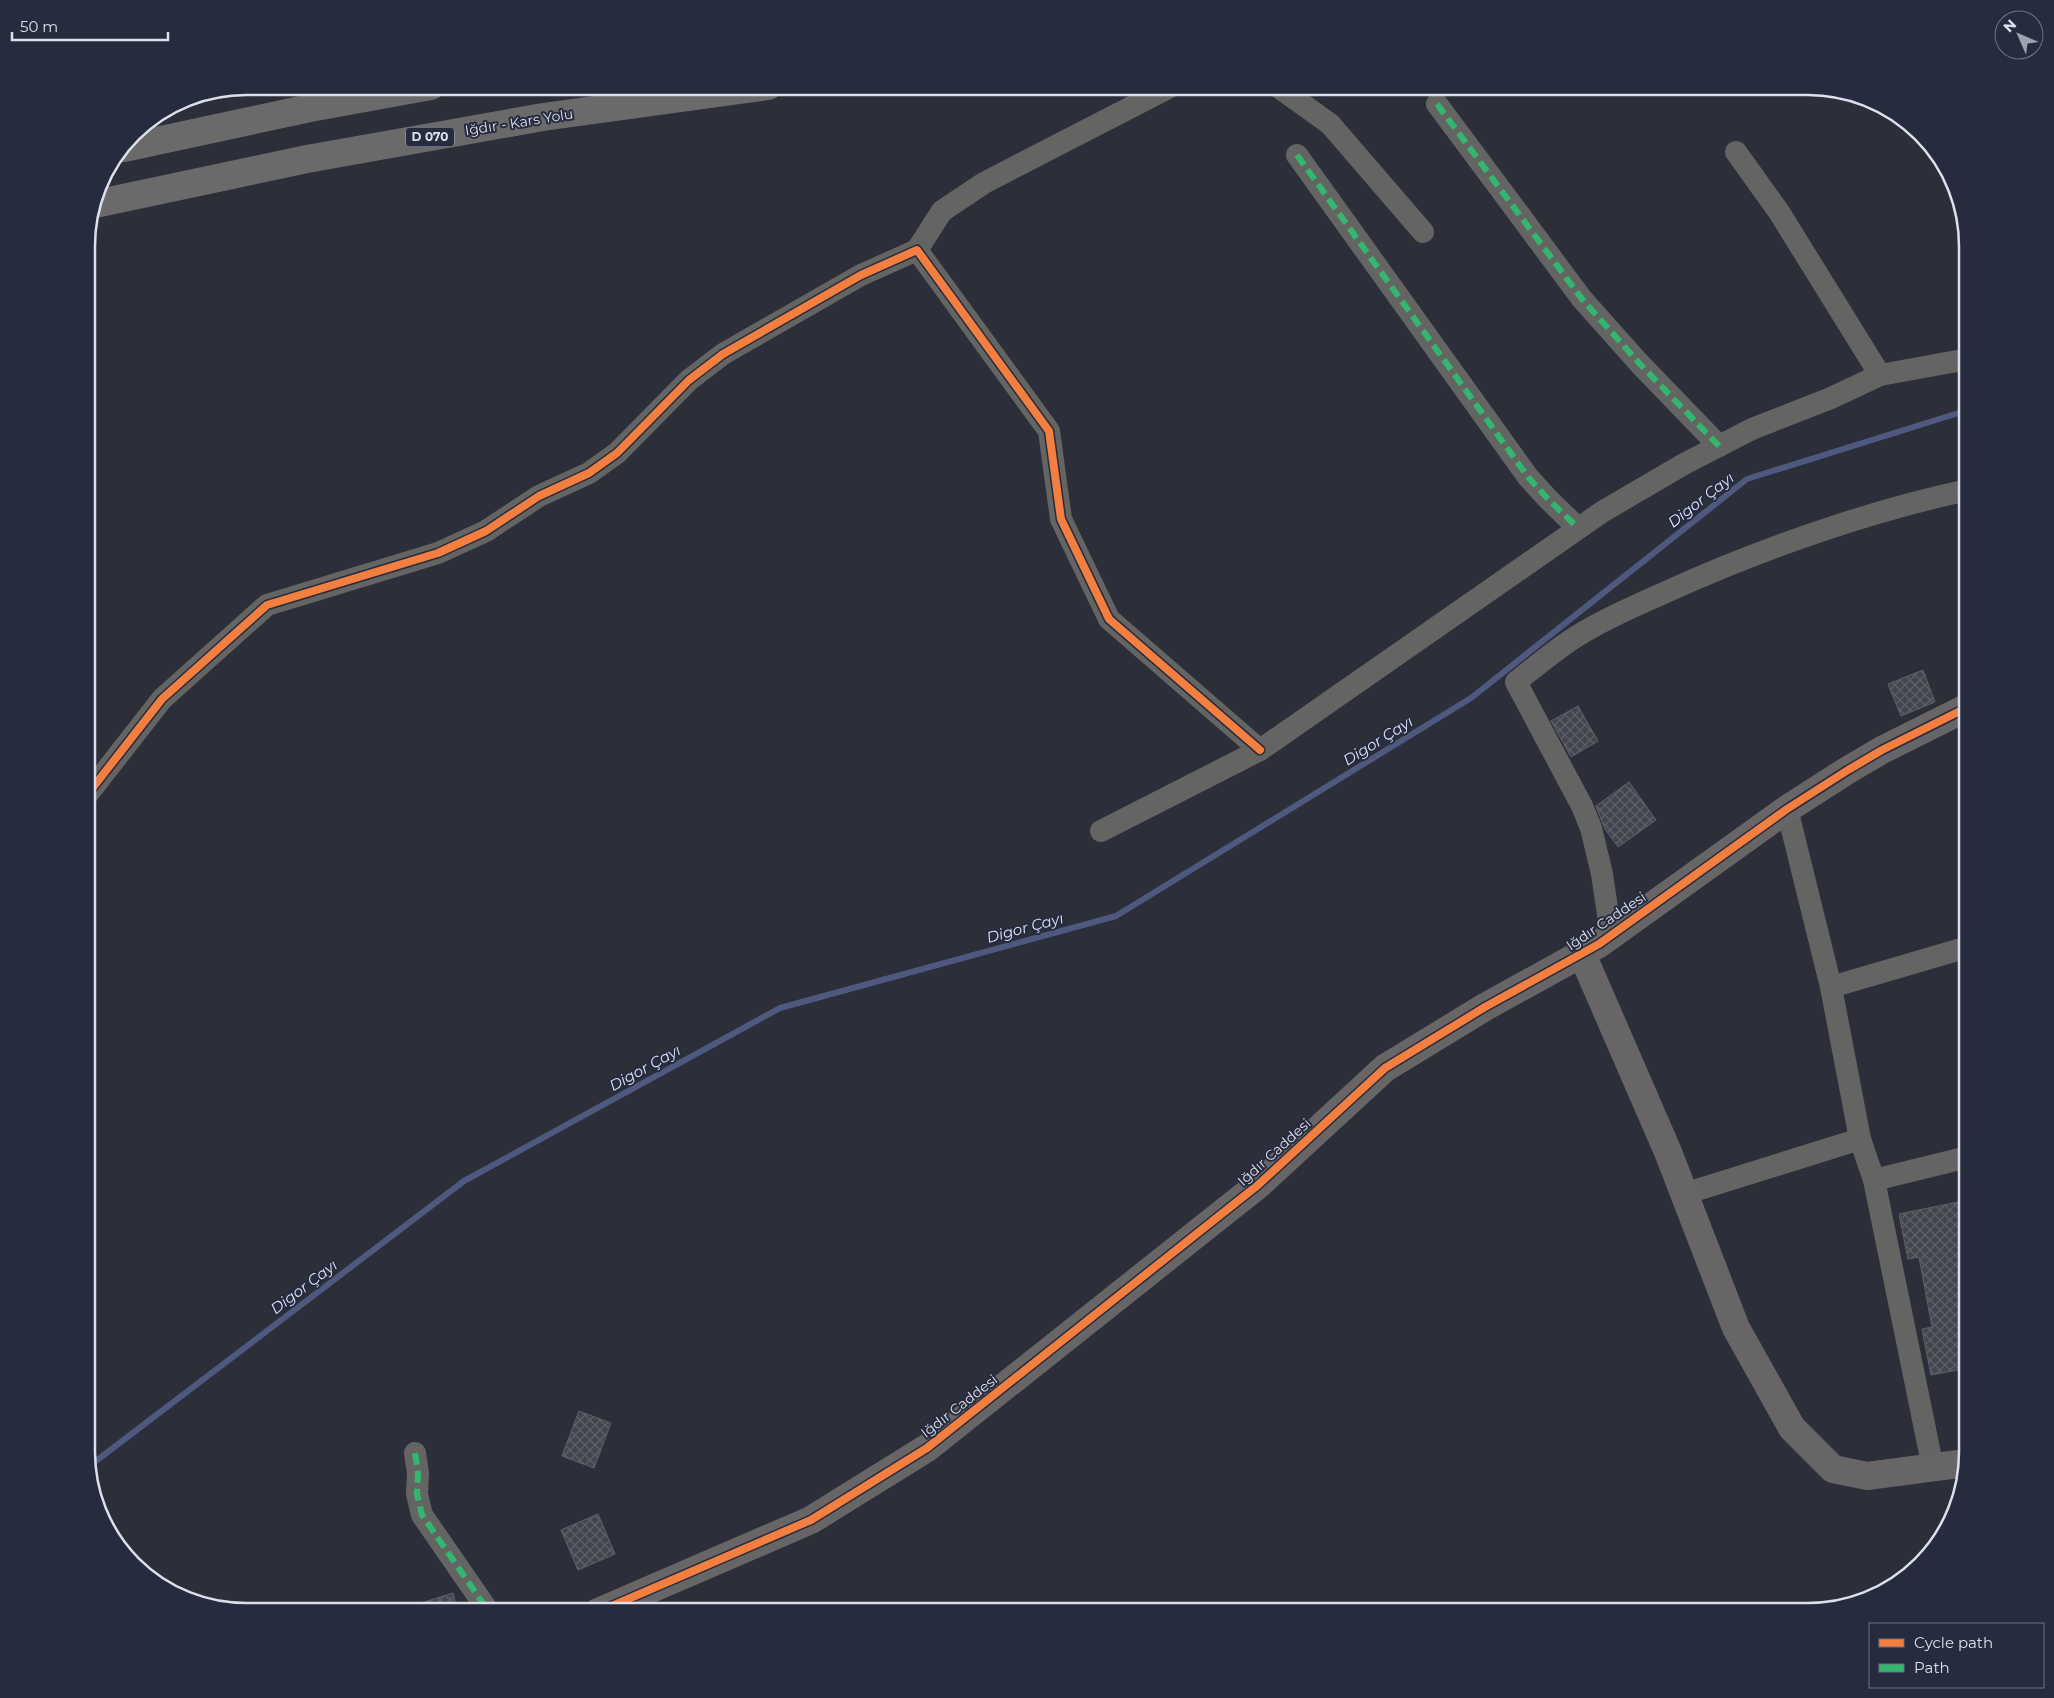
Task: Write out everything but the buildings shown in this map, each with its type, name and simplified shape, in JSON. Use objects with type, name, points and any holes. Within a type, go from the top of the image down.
[{"type":"highway","points":[[132,146],[310,108],[382,95]]},
{"type":"highway","name":"Iğdır - Kars Yolu","points":[[102,201],[307,159],[543,117],[703,95]]},
{"type":"street","points":[[95,785],[162,699],[266,605],[438,553],[486,531],[540,496],[589,473],[617,453],[689,380],[723,354],[861,275],[917,250],[942,211],[984,183],[1155,95]]},
{"type":"street","points":[[1290,95],[1330,124],[1423,232]]},
{"type":"street","points":[[1437,104],[1582,299],[1638,363],[1719,446]]},
{"type":"street","points":[[1736,152],[1779,212],[1880,375]]},
{"type":"street","points":[[1297,155],[1528,477],[1578,528]]},
{"type":"street","points":[[917,250],[1049,431],[1061,519],[1109,619],[1260,750]]},
{"type":"street","points":[[1101,831],[1260,750],[1578,528],[1660,478],[1752,429],[1831,398],[1880,375],[1959,360]]},
{"type":"street","points":[[1611,935],[1602,874],[1591,828],[1578,799],[1516,682],[1574,638],[1630,609],[1708,573],[1804,538],[1930,498],[1959,492]]},
{"type":"street","name":"Iğdır Caddesi","points":[[619,1603],[812,1520],[927,1448],[1258,1185],[1384,1068],[1485,1007],[1582,954],[1787,809],[1882,750],[1959,712]]},
{"type":"street","points":[[1787,809],[1831,988],[1860,1139],[1874,1180],[1933,1468]]},
{"type":"street","points":[[1831,988],[1959,950]]},
{"type":"street","points":[[1582,954],[1668,1152],[1736,1328],[1792,1428],[1833,1469],[1867,1476],[1958,1464]]},
{"type":"street","points":[[1684,1194],[1860,1139]]},
{"type":"street","points":[[1874,1180],[1959,1159]]},
{"type":"street","points":[[415,1453],[418,1473],[417,1494],[422,1515],[483,1603]]},
{"type":"waterway","name":"Digor Çayı","points":[[95,1462],[464,1181],[780,1008],[1116,916],[1471,698],[1747,479],[1959,413]]},
{"type":"marked path","points":[[1437,104],[1582,299],[1639,363],[1719,446]]},
{"type":"marked path","points":[[1297,155],[1528,477],[1578,528]]},
{"type":"marked path","points":[[415,1453],[418,1473],[417,1494],[422,1515],[483,1603]]},
{"type":"cycle path","points":[[95,785],[162,699],[267,605],[438,553],[486,531],[539,496],[589,473],[617,453],[689,380],[723,354],[861,275],[917,250],[1049,431],[1061,519],[1109,619],[1260,750]]},
{"type":"cycle path","points":[[619,1603],[811,1520],[927,1448],[1258,1185],[1385,1068],[1485,1007],[1599,944],[1787,809],[1848,770],[1882,750],[1959,712]]}]
